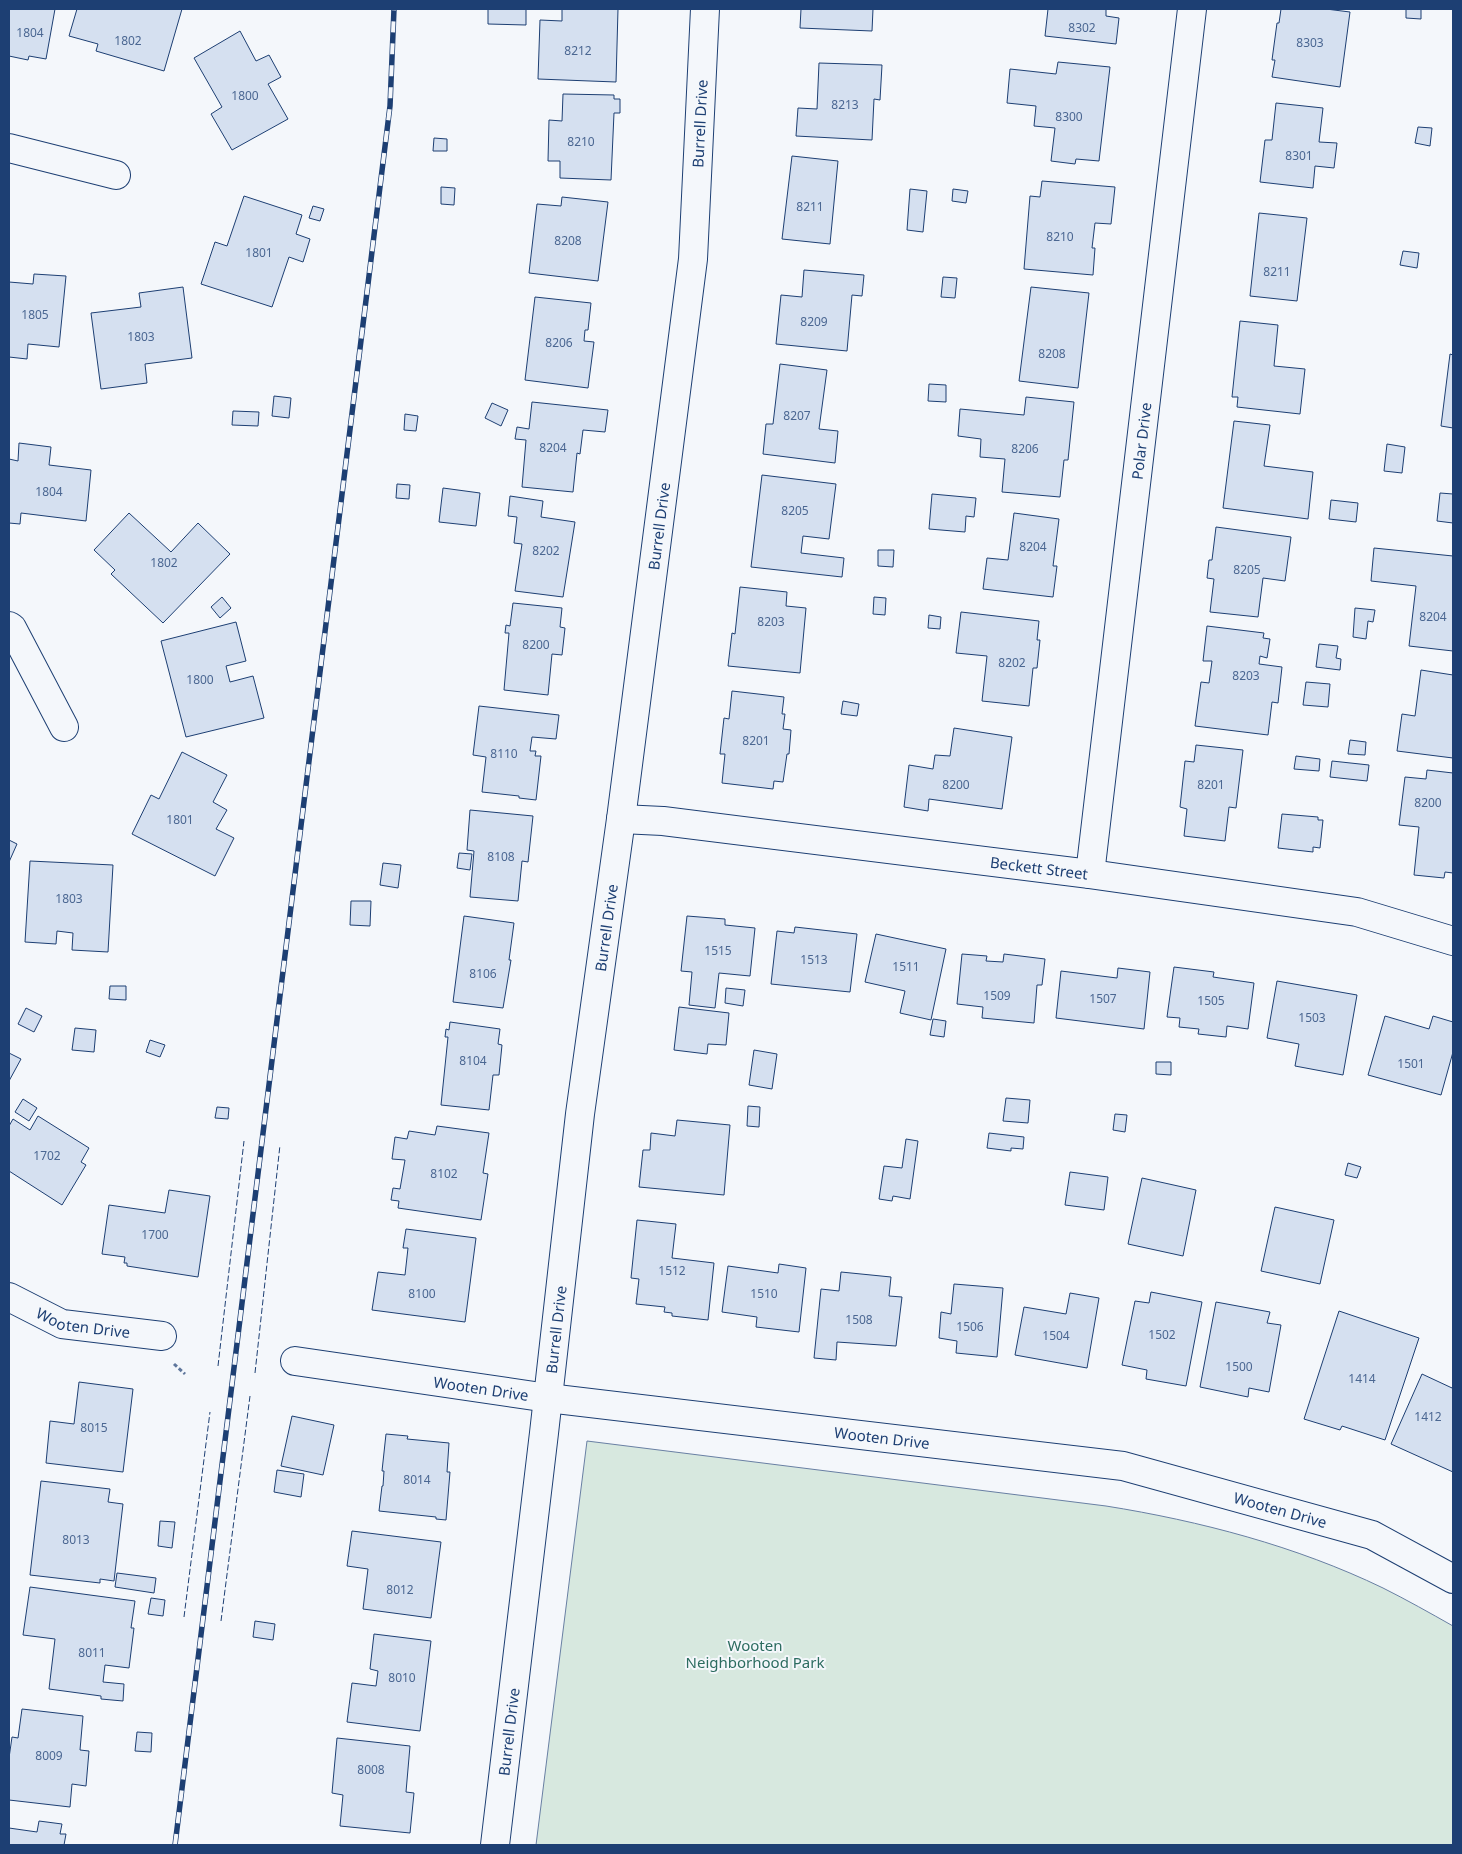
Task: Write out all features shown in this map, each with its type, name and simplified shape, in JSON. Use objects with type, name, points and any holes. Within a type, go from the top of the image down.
[{"type":"street","name":"Burrell Drive","points":[[495,1845],[580,1114],[621,819],[693,259],[704,9]]},
{"type":"street","name":"Polar Drive","points":[[1090,874],[1192,9]]},
{"type":"street","points":[[9,148],[116,175]]},
{"type":"street","points":[[9,626],[12,628],[64,727]]},
{"type":"street","name":"Beckett Street","points":[[621,819],[663,821],[1090,874],[1357,912],[1453,941]]},
{"type":"street","name":"Wooten Drive","points":[[9,1297],[62,1324],[162,1336]]},
{"type":"street","name":"Wooten Drive","points":[[295,1361],[548,1398],[1123,1466],[1372,1535],[1453,1579]]},
{"type":"green space","name":"Wooten Neighborhood Park","points":[[587,1441],[1106,1506],[1141,1512],[1212,1527],[1247,1537],[1316,1560],[1383,1588],[1453,1626],[1453,1845],[536,1845]]},
{"type":"building","points":[[9,9],[55,9],[46,59],[29,56],[28,60],[9,56]]},
{"type":"building","points":[[77,9],[182,9],[164,71],[96,51],[98,44],[69,36]]},
{"type":"building","points":[[488,9],[526,9],[526,25],[488,24]]},
{"type":"building","points":[[562,9],[618,9],[616,82],[538,79],[540,20],[562,21]]},
{"type":"building","points":[[801,9],[873,9],[872,31],[800,28]]},
{"type":"building","points":[[1048,9],[1106,9],[1106,16],[1119,18],[1116,44],[1045,36]]},
{"type":"building","points":[[1281,9],[1326,9],[1350,12],[1340,87],[1272,77],[1275,60],[1272,60],[1277,23],[1279,23]]},
{"type":"building","points":[[1406,9],[1421,9],[1421,19],[1406,18]]},
{"type":"building","points":[[240,31],[256,61],[269,55],[281,77],[268,84],[288,119],[232,150],[211,114],[222,107],[194,58]]},
{"type":"building","points":[[1058,62],[1110,67],[1099,161],[1076,159],[1075,164],[1051,161],[1055,128],[1034,126],[1036,106],[1007,103],[1010,69],[1056,74]]},
{"type":"building","points":[[819,63],[882,65],[880,100],[874,99],[872,140],[796,136],[798,108],[817,109]]},
{"type":"building","points":[[563,94],[614,95],[614,99],[620,99],[620,113],[614,113],[611,180],[560,178],[560,161],[548,161],[549,120],[562,121]]},
{"type":"building","points":[[1276,103],[1323,108],[1319,142],[1337,143],[1334,168],[1315,166],[1313,188],[1260,182],[1265,140],[1272,140]]},
{"type":"building","points":[[1418,127],[1432,128],[1430,146],[1415,143]]},
{"type":"building","points":[[434,138],[447,139],[447,151],[433,151]]},
{"type":"building","points":[[792,156],[838,161],[830,244],[782,239]]},
{"type":"building","points":[[1042,181],[1115,187],[1111,224],[1095,223],[1092,248],[1095,248],[1093,275],[1024,269],[1030,196],[1040,197]]},
{"type":"building","points":[[441,187],[455,188],[454,205],[441,204]]},
{"type":"building","points":[[910,189],[927,191],[923,232],[907,230]]},
{"type":"building","points":[[953,189],[968,191],[966,203],[952,201]]},
{"type":"building","points":[[244,196],[302,215],[296,234],[310,239],[303,262],[289,257],[272,307],[201,284],[215,242],[227,246]]},
{"type":"building","points":[[562,197],[608,202],[598,281],[529,273],[537,204],[561,206]]},
{"type":"building","points":[[313,206],[324,209],[320,221],[309,218]]},
{"type":"building","points":[[1259,213],[1307,218],[1297,301],[1250,296]]},
{"type":"building","points":[[1403,251],[1419,253],[1417,268],[1400,265]]},
{"type":"building","points":[[804,270],[864,275],[862,296],[852,295],[847,351],[776,344],[781,295],[802,297]]},
{"type":"building","points":[[34,274],[66,276],[59,347],[28,344],[27,359],[9,357],[9,282],[33,284]]},
{"type":"building","points":[[943,277],[957,278],[955,298],[941,297]]},
{"type":"building","points":[[183,287],[192,358],[145,364],[147,383],[101,389],[91,313],[141,307],[139,293]]},
{"type":"building","points":[[1031,287],[1089,293],[1078,388],[1019,381]]},
{"type":"building","points":[[535,297],[591,303],[588,330],[585,330],[584,341],[594,342],[588,388],[525,380]]},
{"type":"building","points":[[1240,321],[1278,325],[1274,366],[1305,369],[1300,414],[1237,407],[1238,397],[1232,397]]},
{"type":"building","points":[[1450,354],[1453,355],[1453,428],[1441,426]]},
{"type":"building","points":[[780,364],[827,370],[819,429],[838,431],[835,463],[763,454],[766,424],[773,424]]},
{"type":"building","points":[[929,384],[946,385],[946,402],[928,401]]},
{"type":"building","points":[[274,396],[291,398],[289,418],[272,416]]},
{"type":"building","points":[[1026,397],[1074,402],[1068,460],[1064,460],[1060,497],[1002,492],[1005,459],[980,457],[981,439],[958,436],[960,409],[1024,415]]},
{"type":"building","points":[[532,402],[608,410],[605,432],[583,430],[580,454],[577,453],[573,492],[522,487],[526,440],[515,439],[517,427],[529,429]]},
{"type":"building","points":[[492,403],[508,410],[501,426],[485,418]]},
{"type":"building","points":[[233,411],[259,412],[258,426],[232,425]]},
{"type":"building","points":[[405,414],[418,416],[416,431],[404,430]]},
{"type":"building","points":[[1234,421],[1270,425],[1264,466],[1313,472],[1308,519],[1223,508]]},
{"type":"building","points":[[19,443],[51,447],[49,465],[91,470],[86,521],[21,513],[20,524],[9,523],[9,459],[18,461]]},
{"type":"building","points":[[1387,444],[1405,447],[1402,473],[1384,471]]},
{"type":"building","points":[[762,475],[836,484],[829,539],[803,536],[801,553],[844,558],[842,577],[751,567]]},
{"type":"building","points":[[397,484],[410,485],[409,499],[396,498]]},
{"type":"building","points":[[443,488],[480,493],[476,526],[439,522]]},
{"type":"building","points":[[1440,493],[1453,494],[1453,523],[1437,521]]},
{"type":"building","points":[[932,494],[976,498],[974,517],[966,516],[965,532],[929,529]]},
{"type":"building","points":[[510,496],[543,501],[541,517],[575,522],[563,597],[515,591],[522,544],[514,543],[517,517],[508,516]]},
{"type":"building","points":[[1331,500],[1358,503],[1356,522],[1329,519]]},
{"type":"building","points":[[129,513],[171,552],[198,523],[230,554],[163,623],[111,574],[115,570],[94,550]]},
{"type":"building","points":[[1014,513],[1059,519],[1053,566],[1057,566],[1053,597],[983,589],[987,558],[1008,560]]},
{"type":"building","points":[[1216,527],[1291,537],[1285,581],[1263,578],[1258,617],[1210,612],[1214,579],[1207,578],[1209,560],[1212,560]]},
{"type":"building","points":[[1374,548],[1453,556],[1453,651],[1409,646],[1416,586],[1371,581]]},
{"type":"building","points":[[878,550],[894,550],[893,567],[878,566]]},
{"type":"building","points":[[740,587],[787,592],[786,606],[806,608],[800,673],[728,666],[732,633],[735,634]]},
{"type":"building","points":[[222,597],[231,608],[220,618],[211,607]]},
{"type":"building","points":[[874,597],[886,598],[885,615],[873,614]]},
{"type":"building","points":[[513,603],[562,608],[560,627],[565,628],[562,655],[552,654],[548,695],[504,690],[509,633],[505,633],[506,625],[510,626]]},
{"type":"building","points":[[1355,608],[1375,610],[1373,622],[1368,621],[1366,639],[1353,637]]},
{"type":"building","points":[[961,612],[1039,621],[1037,640],[1040,640],[1037,668],[1033,668],[1029,706],[982,701],[987,656],[956,653]]},
{"type":"building","points":[[929,615],[941,617],[940,629],[928,628]]},
{"type":"building","points":[[236,622],[246,661],[226,666],[230,682],[253,676],[264,718],[186,737],[161,641]]},
{"type":"building","points":[[1207,626],[1264,633],[1263,638],[1270,639],[1267,658],[1260,656],[1259,664],[1282,667],[1278,703],[1272,702],[1268,735],[1195,726],[1201,682],[1209,683],[1212,661],[1203,661]]},
{"type":"building","points":[[1319,644],[1338,646],[1336,658],[1341,659],[1340,670],[1316,667]]},
{"type":"building","points":[[1421,670],[1453,675],[1453,758],[1397,751],[1402,714],[1415,716]]},
{"type":"building","points":[[1306,682],[1330,684],[1328,707],[1303,705]]},
{"type":"building","points":[[732,691],[784,697],[782,714],[785,714],[783,729],[791,730],[789,754],[787,754],[783,782],[774,781],[773,789],[722,783],[725,754],[720,754],[724,718],[729,719]]},
{"type":"building","points":[[843,701],[859,704],[857,716],[841,714]]},
{"type":"building","points":[[479,706],[559,715],[556,739],[532,737],[530,751],[536,751],[535,756],[541,756],[536,800],[482,792],[486,757],[473,755]]},
{"type":"building","points":[[954,728],[1012,737],[1002,809],[929,799],[928,811],[904,807],[909,765],[933,769],[935,755],[950,756]]},
{"type":"building","points":[[1350,740],[1366,742],[1365,755],[1348,754]]},
{"type":"building","points":[[1196,745],[1243,750],[1236,808],[1229,807],[1225,841],[1184,836],[1187,809],[1180,807],[1185,761],[1194,762]]},
{"type":"building","points":[[182,752],[227,775],[213,802],[227,810],[216,829],[234,838],[215,876],[132,834],[151,795],[159,799]]},
{"type":"building","points":[[1296,756],[1320,759],[1319,771],[1294,769]]},
{"type":"building","points":[[1332,761],[1369,765],[1367,781],[1330,777]]},
{"type":"building","points":[[1427,770],[1453,773],[1453,873],[1445,872],[1444,878],[1414,875],[1419,827],[1399,825],[1405,777],[1426,779]]},
{"type":"building","points":[[470,810],[533,816],[528,862],[522,861],[518,901],[470,897],[474,851],[467,850]]},
{"type":"building","points":[[1282,814],[1318,817],[1318,820],[1323,820],[1320,848],[1313,847],[1313,852],[1278,848]]},
{"type":"building","points":[[9,840],[17,844],[9,862]]},
{"type":"building","points":[[459,853],[472,854],[470,870],[457,868]]},
{"type":"building","points":[[30,861],[113,865],[108,952],[72,950],[73,933],[57,931],[56,944],[25,942]]},
{"type":"building","points":[[383,863],[401,865],[398,888],[380,885]]},
{"type":"building","points":[[351,901],[371,901],[370,926],[350,925]]},
{"type":"building","points":[[464,916],[514,923],[509,960],[511,960],[503,1008],[453,1002]]},
{"type":"building","points":[[687,916],[725,919],[725,925],[755,928],[750,976],[719,973],[715,1008],[689,1005],[692,972],[681,971]]},
{"type":"building","points":[[795,927],[857,934],[850,992],[771,984],[777,931],[794,933]]},
{"type":"building","points":[[876,934],[946,949],[931,1020],[900,1013],[905,991],[865,982]]},
{"type":"building","points":[[962,954],[987,956],[986,961],[1003,962],[1004,954],[1045,959],[1042,985],[1037,985],[1034,1023],[982,1018],[983,1007],[957,1004]]},
{"type":"building","points":[[1174,967],[1214,972],[1213,977],[1254,983],[1248,1029],[1227,1026],[1226,1037],[1198,1034],[1199,1029],[1179,1027],[1180,1018],[1167,1017]]},
{"type":"building","points":[[1118,968],[1150,972],[1144,1029],[1056,1018],[1061,971],[1117,978]]},
{"type":"building","points":[[1277,981],[1357,995],[1343,1075],[1295,1066],[1299,1044],[1267,1038]]},
{"type":"building","points":[[110,986],[126,986],[126,1000],[109,999]]},
{"type":"building","points":[[726,988],[745,990],[743,1006],[725,1003]]},
{"type":"building","points":[[679,1007],[729,1013],[726,1045],[708,1044],[707,1054],[674,1050]]},
{"type":"building","points":[[26,1008],[42,1016],[34,1032],[18,1024]]},
{"type":"building","points":[[1385,1016],[1429,1029],[1433,1016],[1453,1022],[1453,1052],[1441,1095],[1368,1075]]},
{"type":"building","points":[[933,1019],[946,1021],[944,1037],[930,1035]]},
{"type":"building","points":[[450,1022],[500,1029],[498,1044],[502,1045],[499,1075],[493,1075],[489,1110],[441,1105],[448,1037],[445,1037],[446,1029],[449,1030]]},
{"type":"building","points":[[75,1028],[96,1030],[94,1052],[72,1050]]},
{"type":"building","points":[[150,1040],[165,1045],[160,1057],[146,1052]]},
{"type":"building","points":[[754,1050],[777,1054],[772,1089],[749,1085]]},
{"type":"building","points":[[9,1053],[21,1059],[9,1081]]},
{"type":"building","points":[[1156,1062],[1171,1062],[1171,1075],[1156,1074]]},
{"type":"building","points":[[1006,1098],[1030,1100],[1028,1123],[1003,1121]]},
{"type":"building","points":[[23,1099],[37,1108],[29,1121],[15,1112]]},
{"type":"building","points":[[748,1106],[760,1107],[759,1127],[747,1126]]},
{"type":"building","points":[[217,1107],[229,1108],[228,1119],[215,1118]]},
{"type":"building","points":[[1115,1114],[1127,1115],[1125,1132],[1113,1130]]},
{"type":"building","points":[[38,1116],[89,1148],[81,1162],[86,1165],[62,1205],[9,1171],[9,1126],[13,1119],[30,1130]]},
{"type":"building","points":[[677,1120],[730,1125],[724,1195],[639,1187],[643,1150],[650,1150],[651,1133],[675,1136]]},
{"type":"building","points":[[437,1126],[489,1133],[483,1173],[488,1174],[481,1220],[398,1208],[399,1201],[391,1200],[393,1188],[400,1189],[405,1160],[392,1159],[395,1137],[407,1139],[409,1131],[435,1135]]},
{"type":"building","points":[[989,1133],[1024,1137],[1023,1149],[1011,1148],[1011,1151],[987,1148]]},
{"type":"building","points":[[906,1139],[918,1141],[910,1199],[893,1196],[892,1201],[879,1199],[884,1166],[902,1168]]},
{"type":"building","points":[[1348,1163],[1361,1167],[1357,1178],[1345,1175]]},
{"type":"building","points":[[1070,1172],[1108,1177],[1104,1210],[1065,1205]]},
{"type":"building","points":[[1142,1178],[1196,1190],[1183,1256],[1128,1244]]},
{"type":"building","points":[[169,1190],[210,1196],[198,1277],[127,1266],[127,1263],[124,1263],[125,1257],[102,1254],[109,1205],[165,1213]]},
{"type":"building","points":[[1275,1207],[1334,1220],[1320,1284],[1261,1271]]},
{"type":"building","points":[[637,1220],[676,1224],[672,1258],[714,1263],[708,1320],[672,1316],[672,1313],[664,1312],[665,1307],[636,1304],[639,1279],[631,1278]]},
{"type":"building","points":[[406,1229],[476,1238],[465,1322],[372,1310],[378,1272],[405,1275],[408,1248],[403,1248]]},
{"type":"building","points":[[779,1264],[806,1268],[799,1332],[756,1327],[757,1317],[722,1312],[728,1266],[778,1273]]},
{"type":"building","points":[[841,1272],[891,1277],[889,1296],[902,1297],[896,1346],[837,1342],[836,1360],[814,1358],[821,1289],[839,1291]]},
{"type":"building","points":[[954,1284],[1003,1288],[997,1357],[956,1353],[957,1341],[939,1338],[941,1312],[951,1314]]},
{"type":"building","points":[[1151,1292],[1202,1302],[1186,1386],[1146,1379],[1147,1370],[1122,1365],[1135,1301],[1149,1303]]},
{"type":"building","points":[[1070,1293],[1099,1298],[1087,1368],[1015,1355],[1024,1307],[1066,1314]]},
{"type":"building","points":[[1216,1302],[1270,1312],[1267,1323],[1281,1325],[1269,1392],[1249,1388],[1248,1397],[1200,1387]]},
{"type":"building","points":[[1339,1311],[1419,1338],[1385,1440],[1342,1426],[1340,1430],[1304,1419]]},
{"type":"building","points":[[1422,1374],[1452,1388],[1453,1385],[1453,1472],[1391,1444]]},
{"type":"building","points":[[79,1382],[133,1389],[123,1472],[46,1463],[50,1421],[74,1424]]},
{"type":"building","points":[[292,1416],[334,1425],[323,1475],[281,1466]]},
{"type":"building","points":[[386,1434],[408,1436],[407,1439],[449,1443],[447,1472],[450,1472],[446,1520],[436,1519],[436,1517],[379,1511],[383,1486],[384,1471],[382,1471]]},
{"type":"building","points":[[277,1470],[304,1474],[301,1497],[274,1492]]},
{"type":"building","points":[[41,1481],[110,1489],[108,1502],[123,1504],[114,1581],[100,1579],[100,1583],[30,1575]]},
{"type":"building","points":[[160,1521],[175,1522],[172,1548],[158,1546]]},
{"type":"building","points":[[352,1531],[441,1542],[431,1618],[363,1609],[368,1569],[347,1566]]},
{"type":"building","points":[[117,1573],[156,1578],[154,1593],[115,1587]]},
{"type":"building","points":[[30,1587],[135,1601],[131,1628],[134,1628],[129,1668],[105,1665],[103,1682],[124,1684],[123,1701],[101,1699],[101,1696],[49,1689],[55,1639],[23,1635]]},
{"type":"building","points":[[151,1598],[165,1600],[163,1616],[148,1614]]},
{"type":"building","points":[[255,1621],[275,1624],[273,1640],[253,1637]]},
{"type":"building","points":[[374,1634],[431,1641],[420,1731],[347,1722],[352,1683],[376,1686],[378,1671],[370,1669]]},
{"type":"building","points":[[22,1709],[83,1716],[80,1750],[89,1751],[86,1786],[72,1784],[70,1807],[9,1800],[9,1758],[12,1737],[18,1738]]},
{"type":"building","points":[[137,1732],[152,1733],[151,1752],[135,1751]]},
{"type":"building","points":[[337,1738],[410,1746],[406,1792],[414,1793],[410,1833],[340,1826],[343,1795],[332,1793]]},
{"type":"building","points":[[39,1821],[62,1824],[60,1834],[66,1834],[64,1845],[9,1845],[9,1828],[37,1832]]},
{"type":"railway","points":[[175,1845],[390,106],[394,9]]},
{"type":"fence","points":[[218,1366],[244,1141]]},
{"type":"fence","points":[[255,1373],[280,1145]]},
{"type":"fence","points":[[221,1621],[250,1396]]},
{"type":"fence","points":[[184,1617],[210,1412]]}]
